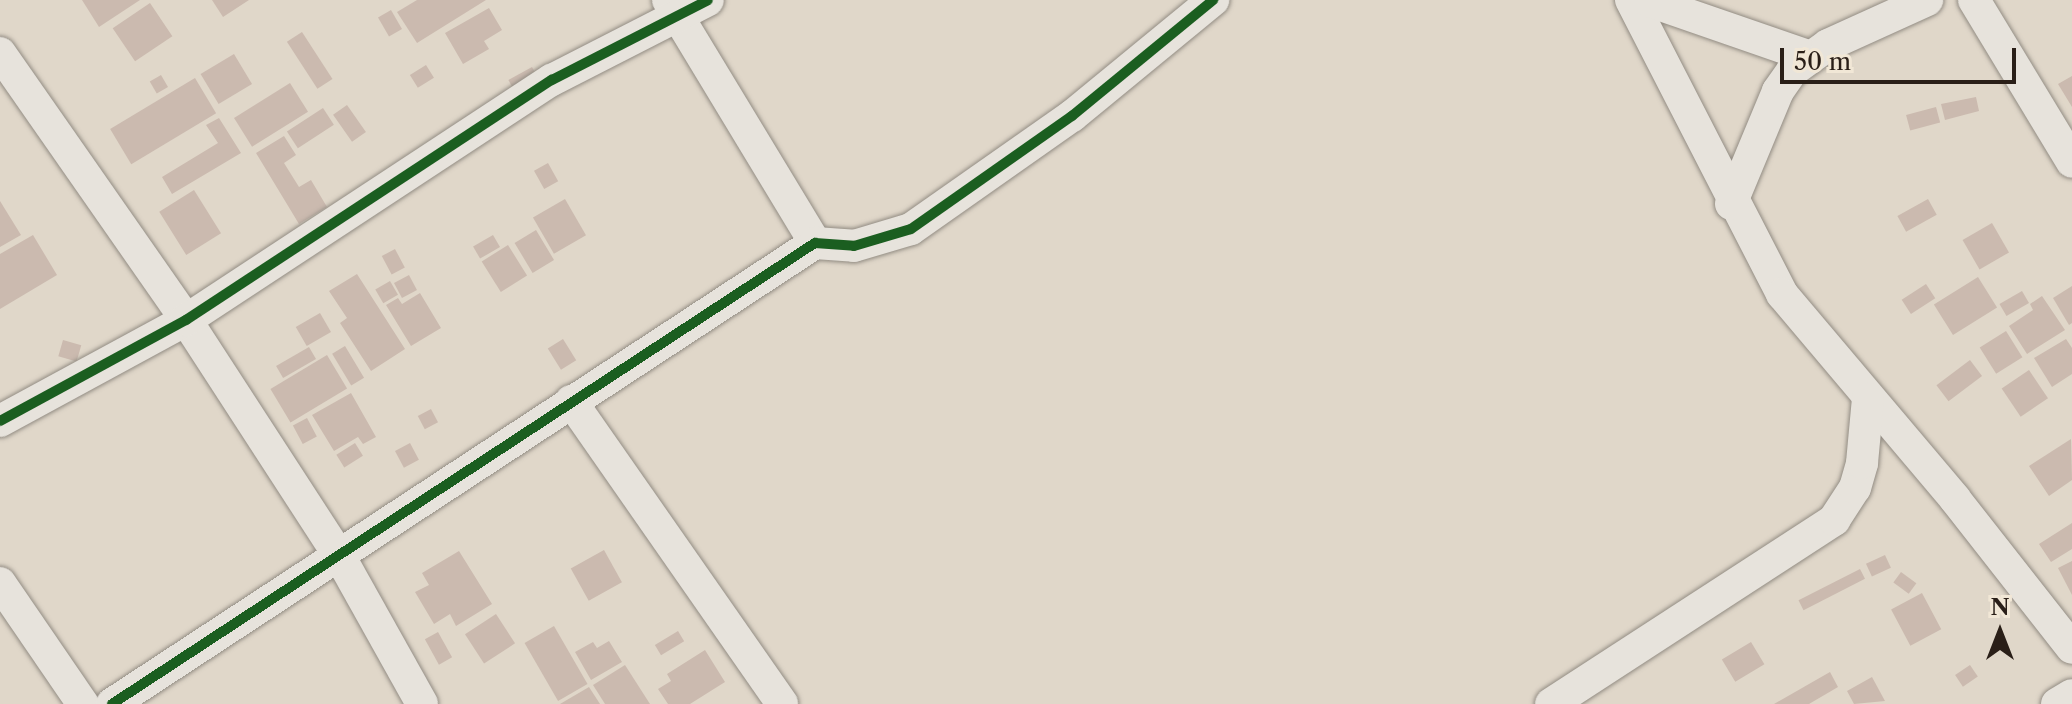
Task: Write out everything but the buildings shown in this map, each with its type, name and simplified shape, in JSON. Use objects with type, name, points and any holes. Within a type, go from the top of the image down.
[{"type":"street","points":[[0,421],[186,320],[552,80],[673,8],[708,0]]},
{"type":"street","points":[[112,704],[815,243],[854,246],[911,229],[1072,116],[1213,0]]},
{"type":"street","points":[[1631,0],[1731,204],[1789,305],[2072,648]]},
{"type":"street","points":[[1646,0],[1808,56]]},
{"type":"street","points":[[1731,204],[1778,91],[1808,56],[1927,0]]},
{"type":"street","points":[[1974,0],[2072,162]]},
{"type":"street","points":[[673,8],[815,243]]},
{"type":"street","points":[[0,53],[186,320],[340,557],[422,704]]},
{"type":"street","points":[[1551,704],[1834,520],[1855,488],[1862,463],[1868,398]]},
{"type":"street","points":[[571,401],[782,704]]},
{"type":"street","points":[[0,583],[83,704]]},
{"type":"street","points":[[2057,704],[2072,695]]},
{"type":"cycle path","points":[[0,421],[186,320],[552,80],[708,0]]},
{"type":"cycle path","points":[[112,704],[815,243],[854,246],[911,229],[1072,116],[1213,0]]}]
